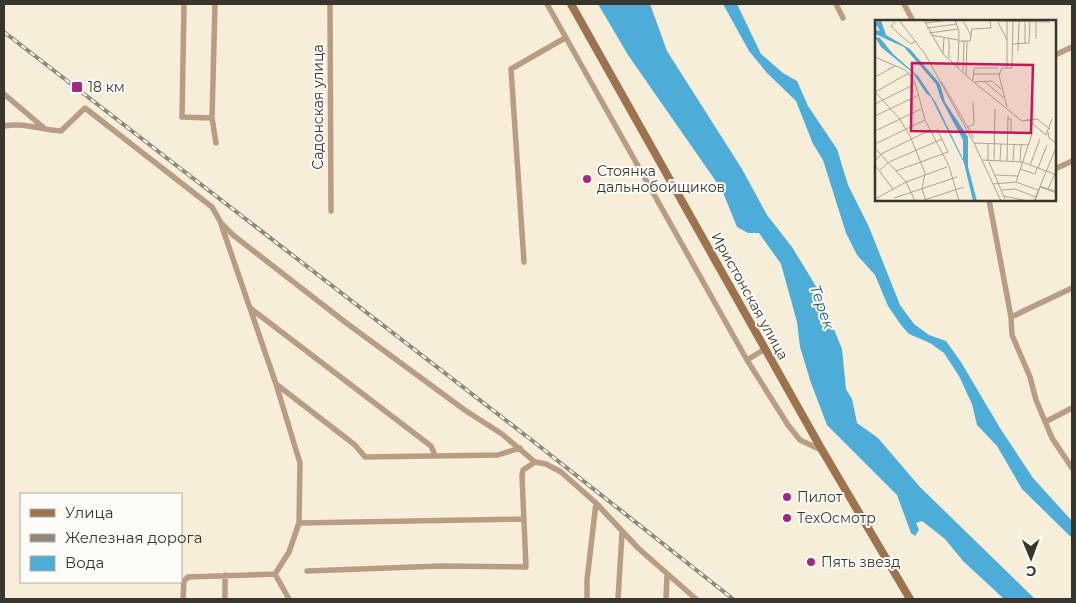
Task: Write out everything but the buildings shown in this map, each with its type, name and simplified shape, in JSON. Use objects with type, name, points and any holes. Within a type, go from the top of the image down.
[{"type":"main road","name":"Иристонская улица","points":[[571,4],[822,450],[910,599]]},
{"type":"street","points":[[184,4],[182,117],[212,118]]},
{"type":"street","points":[[215,4],[212,118],[216,143]]},
{"type":"street","name":"Садонская улица","points":[[330,4],[331,211]]},
{"type":"street","points":[[547,4],[747,360],[788,426],[800,440],[822,450]]},
{"type":"street","points":[[836,4],[843,18]]},
{"type":"street","points":[[905,4],[913,20]]},
{"type":"street","points":[[524,262],[511,69],[565,38]]},
{"type":"street","points":[[1056,55],[1072,47]]},
{"type":"street","points":[[4,94],[48,130]]},
{"type":"street","points":[[4,126],[30,124],[48,130],[61,131],[85,108],[212,207],[220,221],[250,308],[300,463],[299,523],[289,552],[275,574]]},
{"type":"street","points":[[1056,169],[1072,161]]},
{"type":"street","points":[[989,201],[1011,317],[1012,336],[1052,438],[1072,468]]},
{"type":"street","points":[[220,221],[233,235],[345,322],[520,448],[535,462],[546,464],[561,472],[596,503],[622,533],[667,576],[696,599]]},
{"type":"street","points":[[1011,317],[1072,288]]},
{"type":"street","points":[[250,308],[431,446],[435,455]]},
{"type":"street","points":[[747,360],[765,349]]},
{"type":"street","points":[[276,384],[355,445],[365,457],[498,455],[520,448]]},
{"type":"street","points":[[1045,422],[1072,408]]},
{"type":"street","points":[[307,571],[441,566],[526,567],[522,476],[523,470],[535,462]]},
{"type":"street","points":[[587,599],[587,580],[596,503]]},
{"type":"street","points":[[299,523],[524,519]]},
{"type":"street","points":[[618,599],[622,533]]},
{"type":"street","points":[[183,599],[184,581],[188,577],[275,574]]},
{"type":"street","points":[[275,574],[289,599]]},
{"type":"street","points":[[225,576],[225,599]]},
{"type":"street","points":[[666,599],[667,576]]},
{"type":"water","name":"Терек","points":[[598,4],[650,4],[667,51],[742,169],[767,215],[792,247],[817,288],[842,349],[846,389],[852,399],[857,423],[878,438],[920,487],[1035,599],[1004,599],[963,561],[945,539],[922,521],[916,523],[919,530],[915,536],[911,533],[897,495],[827,425],[800,347],[797,322],[781,264],[759,233],[748,233],[737,227],[722,190],[628,55]]},
{"type":"water","points":[[723,4],[737,4],[761,54],[783,73],[797,81],[808,106],[837,149],[848,185],[869,227],[900,305],[914,324],[929,335],[946,341],[1033,478],[1072,521],[1072,538],[1022,489],[997,446],[977,425],[972,404],[959,376],[944,353],[930,343],[909,334],[888,306],[875,275],[857,255],[846,233],[823,160],[813,144],[796,101],[767,73],[749,51]]},
{"type":"railway","points":[[4,32],[534,442],[733,599]]},
{"type":"place","name":"18 км","points":[[77,87]]},
{"type":"place","name":"Стоянка дальнобойщиков","points":[[587,179]]},
{"type":"place","name":"Пилот","points":[[787,497]]},
{"type":"place","name":"ТехОсмотр","points":[[787,518]]},
{"type":"place","name":"Пять звезд","points":[[811,562]]}]
